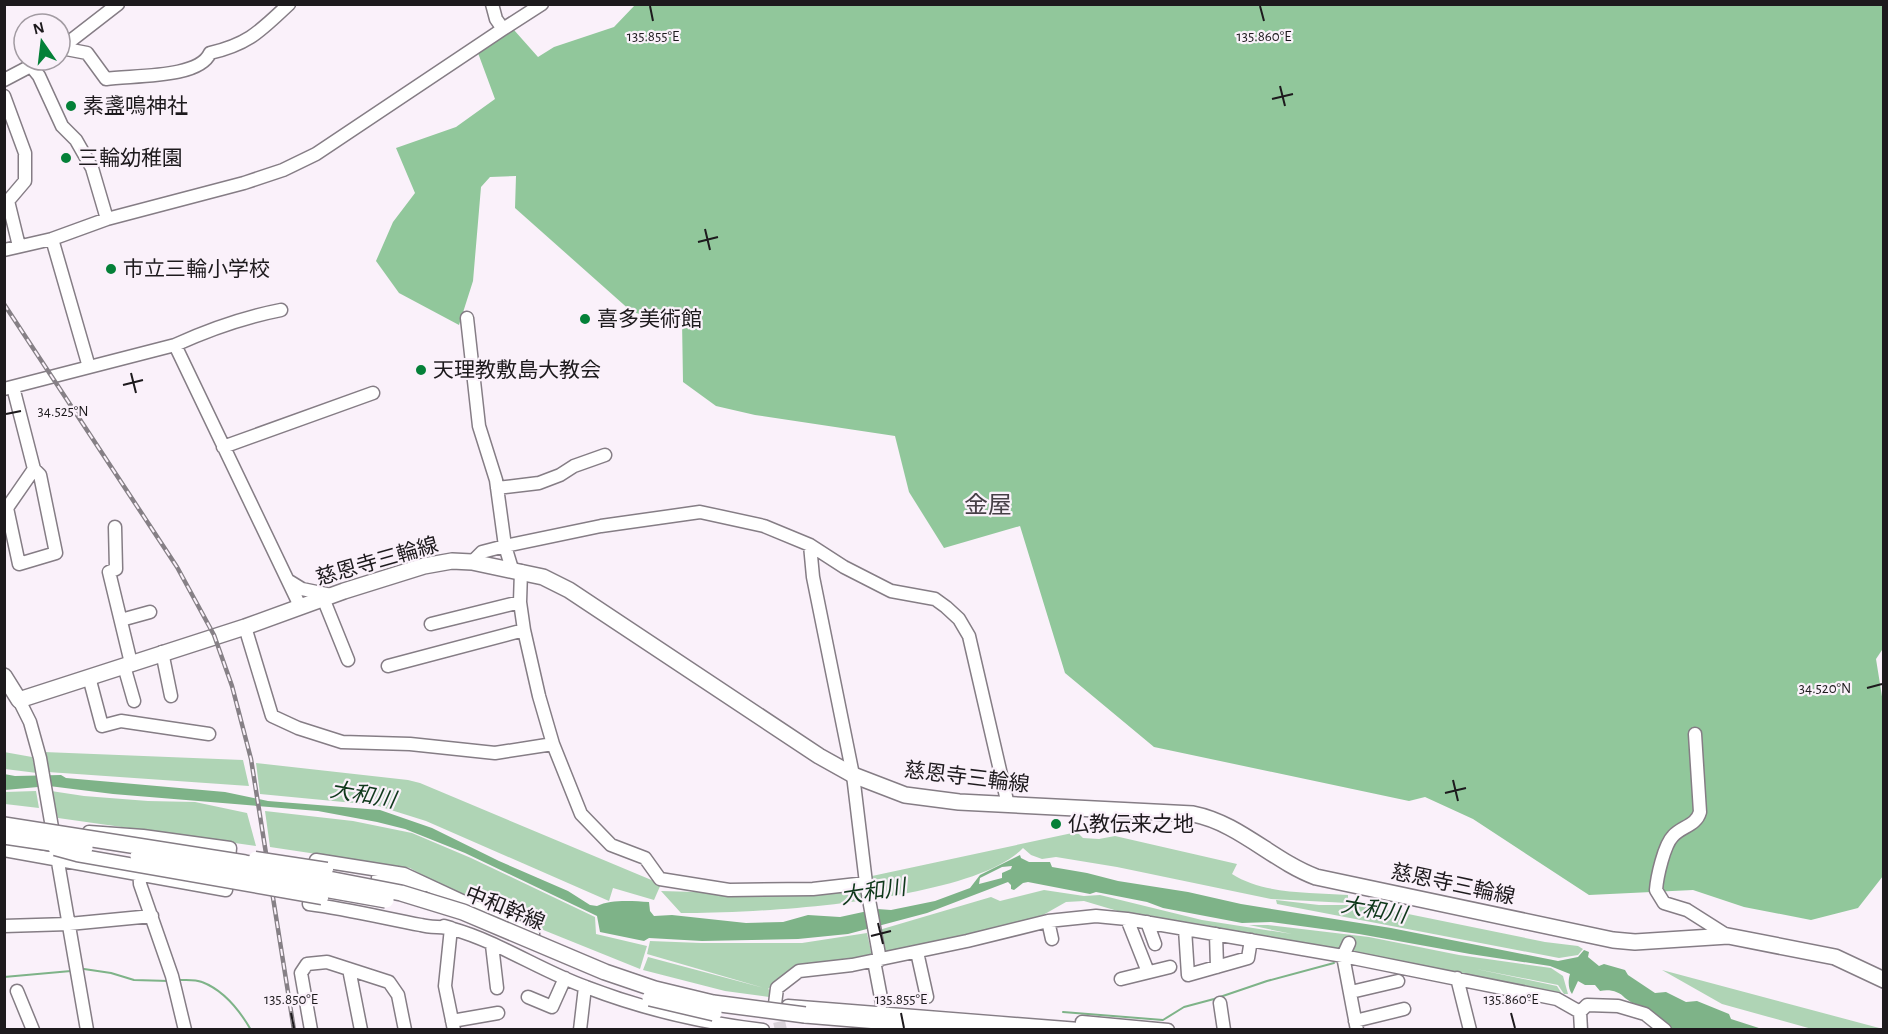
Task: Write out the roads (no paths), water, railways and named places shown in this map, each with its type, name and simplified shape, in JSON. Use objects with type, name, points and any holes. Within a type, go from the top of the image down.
[{"type":"main road","name":"慈恩寺三輪線","points":[[13,697],[88,677],[245,627],[327,596],[424,566],[452,561],[472,562],[543,577],[569,590],[712,686],[853,776],[905,795],[1008,806],[1193,814],[1210,817],[1300,871],[1356,889],[1613,940],[1635,942],[1728,936],[1835,957],[1884,980]]},
{"type":"main road","points":[[4,676],[13,697]]},
{"type":"main road","name":"中和幹線","points":[[4,825],[245,863],[401,893],[463,912],[605,972],[655,989],[713,1003],[861,1029]]},
{"type":"main road","name":"中和幹線","points":[[4,836],[140,856],[399,903],[463,923],[605,983],[695,1010],[804,1019],[986,1029]]},
{"type":"street","points":[[72,40],[118,4]]},
{"type":"street","points":[[72,51],[87,53],[106,79],[184,72],[199,64],[210,53],[233,48],[247,40],[272,22],[289,4]]},
{"type":"street","points":[[492,4],[496,19],[503,29]]},
{"type":"street","points":[[4,250],[52,239],[107,219],[244,183],[283,170],[316,154],[542,4]]},
{"type":"street","points":[[4,80],[19,72]]},
{"type":"street","points":[[38,72],[62,126],[76,140],[92,168],[107,219]]},
{"type":"street","points":[[4,96],[25,153],[25,181],[8,201],[19,246]]},
{"type":"street","points":[[52,239],[89,367]]},
{"type":"street","points":[[34,469],[7,508],[19,564],[56,553],[39,475],[34,469],[9,388],[175,345],[239,321],[281,310]]},
{"type":"street","points":[[468,318],[479,426],[497,488],[505,546],[517,570],[524,630],[539,696],[553,744],[581,814],[611,845],[645,858],[660,879],[729,890],[813,889],[866,883]]},
{"type":"street","points":[[175,345],[300,606]]},
{"type":"street","points":[[224,447],[373,393]]},
{"type":"street","points":[[497,488],[539,483],[560,475],[574,466],[605,455]]},
{"type":"street","points":[[472,562],[482,552],[505,546],[601,526],[700,512],[764,525],[810,545],[844,567],[891,591],[935,599],[959,619],[969,636],[1008,806]]},
{"type":"street","points":[[115,527],[116,569],[109,572],[121,620],[134,700]]},
{"type":"street","points":[[810,545],[813,577],[853,776],[882,1003]]},
{"type":"street","points":[[289,581],[302,589],[327,596],[348,660]]},
{"type":"street","points":[[431,624],[520,602]]},
{"type":"street","points":[[121,620],[150,612]]},
{"type":"street","points":[[245,627],[272,716],[298,728],[342,742],[410,744],[495,753],[553,744]]},
{"type":"street","points":[[388,666],[524,630]]},
{"type":"street","points":[[162,652],[171,696]]},
{"type":"street","points":[[88,677],[102,726],[122,721],[209,734]]},
{"type":"street","points":[[13,697],[30,722],[40,758],[87,1029]]},
{"type":"street","points":[[1695,734],[1700,812],[1694,823],[1677,832],[1668,843],[1656,890],[1664,903],[1687,910],[1728,936]]},
{"type":"street","points":[[4,820],[53,828],[143,836],[231,848],[226,890],[4,850]]},
{"type":"street","points":[[143,836],[140,884],[172,976],[185,1029]]},
{"type":"street","points":[[79,837],[139,841],[327,869],[401,883],[450,896]]},
{"type":"street","points":[[28,840],[77,855],[419,917],[492,945],[585,987],[694,1019],[763,1029]]},
{"type":"street","points":[[451,928],[435,928],[354,910],[309,904],[316,860],[404,874],[577,954],[628,974],[699,993],[775,1004],[1092,1029]]},
{"type":"street","points":[[4,926],[69,924],[152,916]]},
{"type":"street","points":[[775,1004],[777,988],[800,971],[917,952],[1048,921],[1096,916],[1147,922],[1457,978],[1557,999],[1580,1012]]},
{"type":"street","points":[[1127,919],[1148,972]]},
{"type":"street","points":[[1048,921],[1052,939]]},
{"type":"street","points":[[1147,922],[1155,944]]},
{"type":"street","points":[[451,928],[445,986],[453,1025],[498,1013]]},
{"type":"street","points":[[1185,929],[1188,975],[1248,958],[1251,940]]},
{"type":"street","points":[[1216,934],[1217,967]]},
{"type":"street","points":[[1349,944],[1343,956],[1356,1025],[1404,1009]]},
{"type":"street","points":[[492,945],[497,988]]},
{"type":"street","points":[[917,952],[927,997]]},
{"type":"street","points":[[311,1029],[301,973],[307,964],[327,962],[380,978],[394,987],[398,995],[405,1029]]},
{"type":"street","points":[[1122,979],[1170,967]]},
{"type":"street","points":[[349,969],[361,1029]]},
{"type":"street","points":[[528,997],[552,1007],[565,978]]},
{"type":"street","points":[[1457,978],[1470,1029]]},
{"type":"street","points":[[1351,992],[1398,981]]},
{"type":"street","points":[[580,1029],[585,987]]},
{"type":"street","points":[[17,991],[33,1029]]},
{"type":"street","points":[[1220,1003],[1224,1029]]},
{"type":"street","points":[[1581,1029],[1580,1012],[1587,1005],[1618,1006],[1645,1014],[1665,1029]]},
{"type":"street","points":[[920,1016],[954,1011],[1168,1029]]},
{"type":"waterway","points":[[1063,1012],[1163,1020],[1184,1007],[1334,963]]},
{"type":"waterway","points":[[84,969],[111,973],[134,980],[169,981]]},
{"type":"waterway","points":[[4,977],[71,971]]},
{"type":"waterway","points":[[178,980],[199,981],[217,990],[242,1016],[251,1030]]},
{"type":"tunnel","points":[[775,1004],[781,1030]]},
{"type":"railway","points":[[4,304],[177,567],[214,635],[232,686],[251,759],[294,1030]]},
{"type":"place","name":"素盞鳴神社","points":[[71,106]]},
{"type":"place","name":"三輪幼稚園","points":[[66,158]]},
{"type":"place","name":"市立三輪小学校","points":[[111,269]]},
{"type":"place","name":"喜多美術館","points":[[585,319]]},
{"type":"place","name":"天理教敷島大教会","points":[[421,370]]},
{"type":"place","name":"仏教伝来之地","points":[[1056,824]]},
{"type":"district","name":"金屋","points":[[988,505]]},
{"type":"water label","name":"大和川","points":[[363,794]]},
{"type":"water label","name":"大和川","points":[[873,891]]},
{"type":"water label","name":"大和川","points":[[1374,909]]}]
